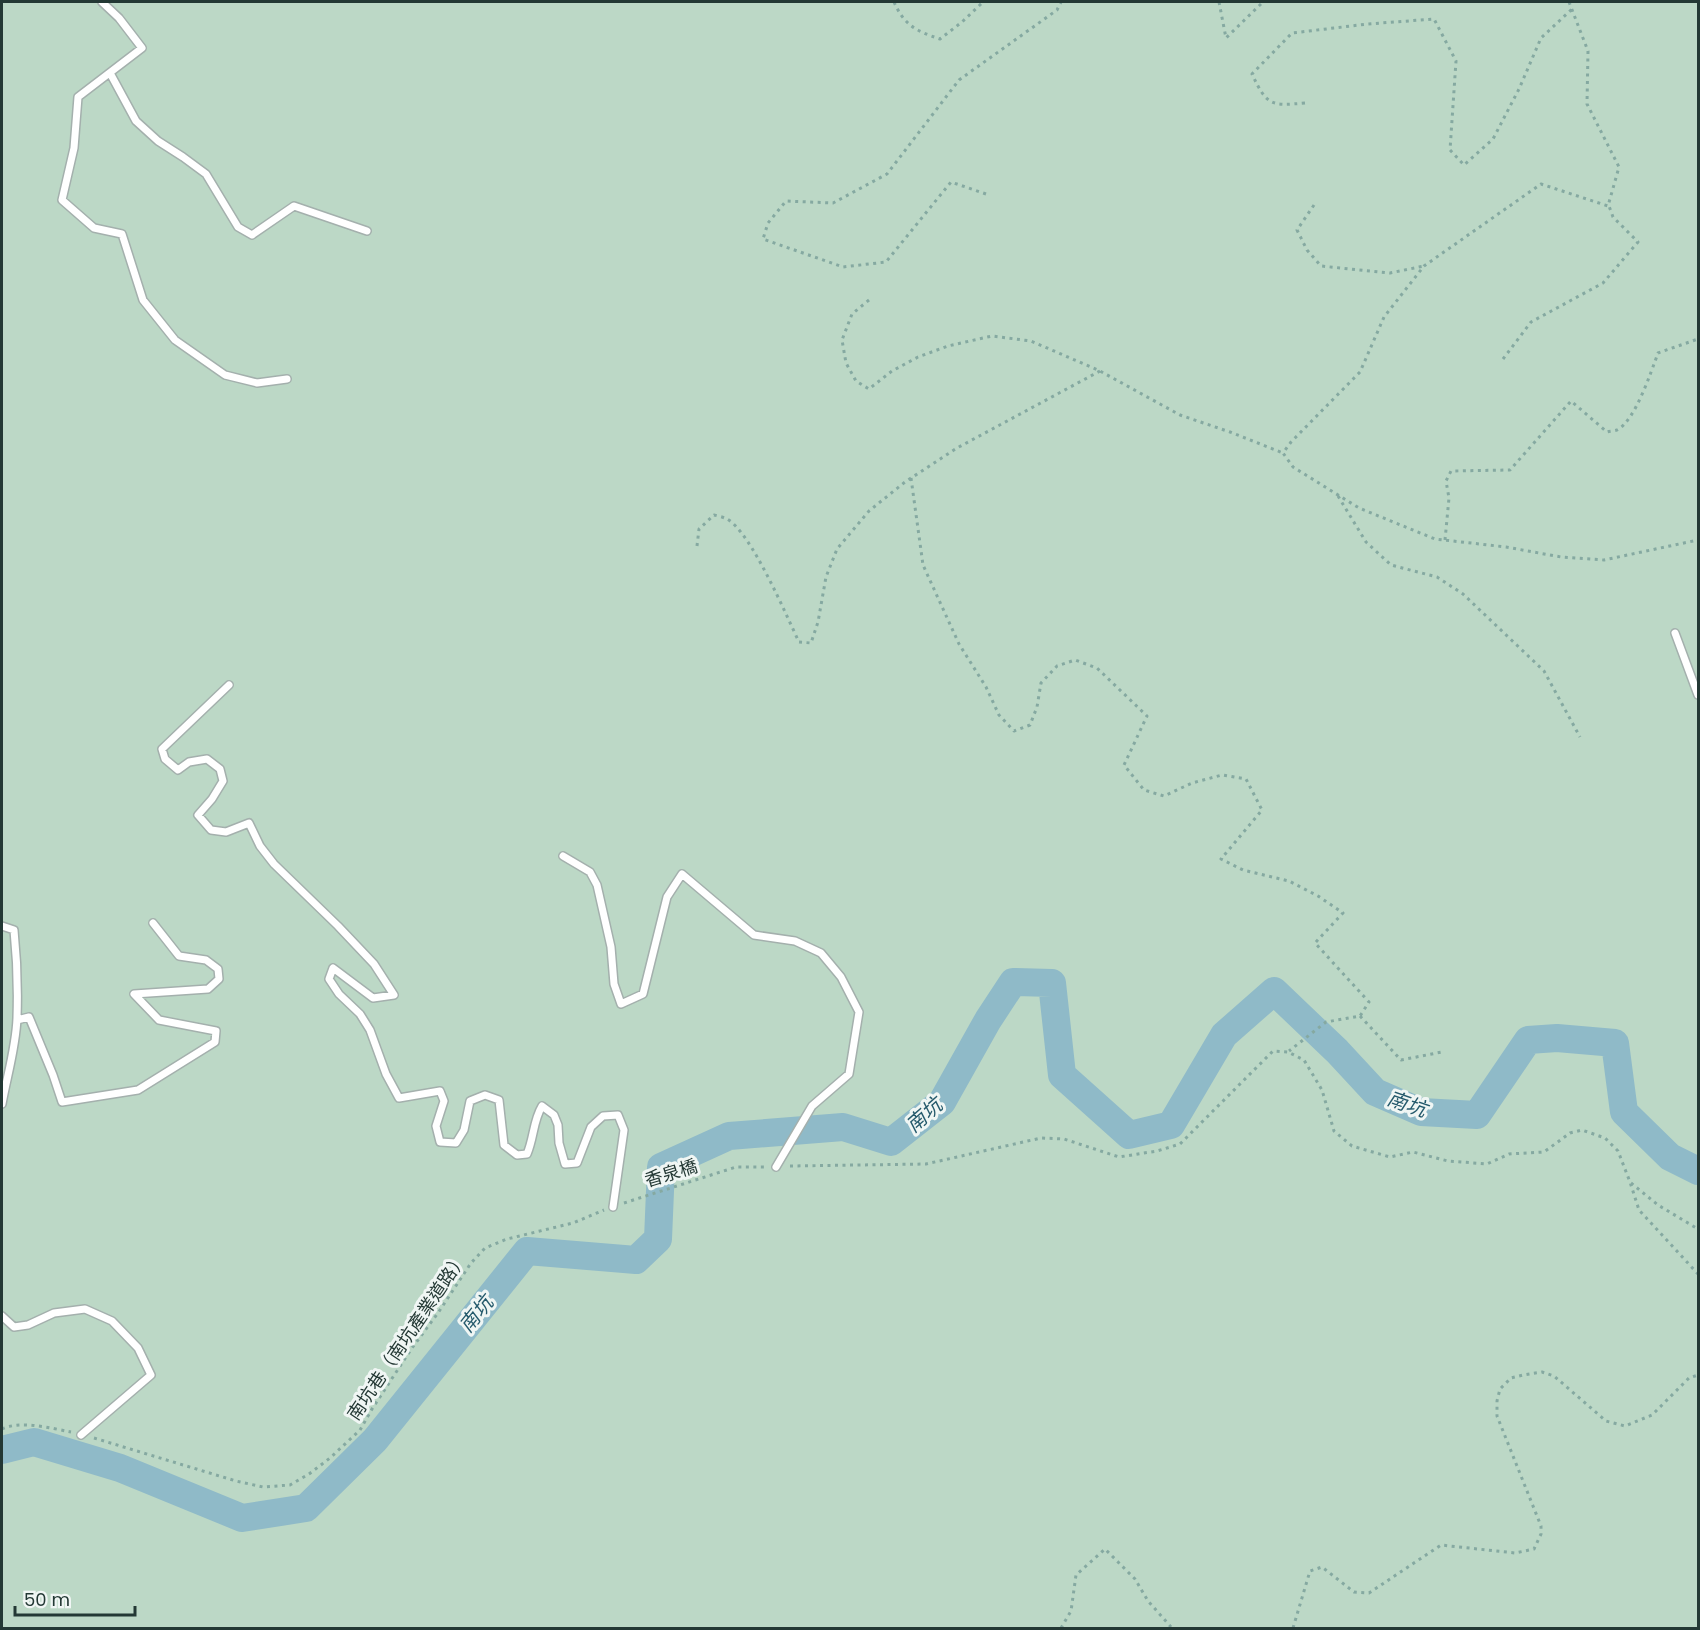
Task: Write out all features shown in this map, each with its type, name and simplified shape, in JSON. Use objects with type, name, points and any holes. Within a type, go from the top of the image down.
[{"type":"lane","points":[[102,2],[119,18],[142,48],[78,98],[74,148],[62,200],[94,228],[122,234],[143,300],[175,340],[225,375],[257,384],[287,379]]},
{"type":"lane","points":[[110,73],[136,121],[158,141],[206,174],[238,227],[252,235],[294,206],[367,231]]},
{"type":"lane","points":[[1675,633],[1698,695]]},
{"type":"lane","points":[[229,685],[162,748],[165,759],[178,770],[189,762],[207,759],[220,769],[223,781],[212,799],[198,815],[212,830],[226,832],[249,823],[260,846],[274,864],[374,964],[394,995],[373,998],[333,968],[329,979],[339,994],[360,1014],[370,1030],[386,1074],[399,1098],[440,1091],[444,1101],[436,1126],[440,1142],[456,1143],[464,1130],[470,1101],[485,1095],[499,1100],[504,1145],[517,1155],[527,1154],[532,1141],[536,1115],[542,1106],[554,1115],[558,1125],[559,1143],[565,1164],[577,1163],[591,1127],[603,1116],[618,1115],[624,1130],[613,1207]]},
{"type":"lane","points":[[563,855],[590,872],[597,885],[611,947],[614,984],[621,1004],[643,994],[667,897],[682,874],[754,935],[795,941],[821,953],[841,978],[859,1012],[849,1074],[812,1106],[776,1166]]},
{"type":"lane","points":[[17,1020],[29,1017],[62,1102],[138,1090],[215,1042],[216,1031],[159,1020],[134,994],[208,989],[219,980],[218,969],[207,960],[179,956],[153,923]]},
{"type":"lane","points":[[2,926],[14,930],[17,963],[17,1020],[2,1104]]},
{"type":"lane","points":[[2,1316],[14,1327],[28,1325],[54,1313],[86,1309],[112,1321],[138,1348],[151,1375],[81,1434]]},
{"type":"path","points":[[894,2],[901,15],[917,31],[940,39],[983,2]]},
{"type":"path","points":[[986,194],[951,182],[886,262],[843,267],[763,239],[768,223],[786,201],[833,203],[887,174],[959,80],[1057,10],[1061,2]]},
{"type":"path","points":[[1219,2],[1227,38],[1263,2]]},
{"type":"path","points":[[1503,359],[1531,322],[1603,283],[1638,242],[1613,217],[1608,206],[1619,167],[1587,104],[1588,51],[1569,2]]},
{"type":"path","points":[[1305,102],[1278,105],[1262,95],[1252,74],[1292,33],[1434,19],[1456,61],[1450,150],[1464,165],[1493,139],[1519,89],[1541,38],[1572,9]]},
{"type":"path","points":[[1283,453],[1360,372],[1384,317],[1424,266],[1541,184],[1608,206]]},
{"type":"path","points":[[1314,205],[1297,230],[1306,250],[1321,266],[1390,273],[1424,266]]},
{"type":"path","points":[[869,300],[852,314],[842,340],[846,363],[856,381],[870,389],[892,371],[918,357],[948,346],[992,336],[1031,341],[1100,371],[1180,415],[1283,453],[1293,467],[1359,508],[1435,539],[1506,547],[1561,557],[1604,560],[1698,540]]},
{"type":"path","points":[[1445,540],[1449,498],[1446,481],[1451,471],[1510,470],[1571,401],[1607,432],[1618,429],[1630,415],[1643,393],[1658,353],[1698,339]]},
{"type":"path","points":[[697,546],[699,529],[714,515],[728,520],[751,546],[799,642],[811,643],[818,622],[826,577],[837,549],[869,511],[911,477],[957,448],[1100,371]]},
{"type":"path","points":[[911,477],[923,565],[958,644],[986,687],[999,715],[1014,730],[1030,725],[1037,707],[1041,683],[1057,666],[1076,660],[1097,668],[1147,716],[1124,765],[1144,790],[1164,796],[1192,783],[1222,775],[1246,779],[1262,810],[1221,859],[1243,870],[1289,881],[1318,896],[1343,913],[1315,943],[1369,1002],[1360,1016],[1326,1022],[1289,1051]]},
{"type":"path","points":[[1337,495],[1366,542],[1391,565],[1437,577],[1463,594],[1544,671],[1580,737]]},
{"type":"path","points":[[1360,1016],[1401,1060],[1442,1052]]},
{"type":"path","points":[[776,1166],[926,1164],[1041,1138],[1064,1139],[1119,1157],[1157,1151],[1180,1144],[1273,1051],[1289,1051],[1304,1060],[1322,1090],[1334,1131],[1352,1146],[1390,1157],[1413,1152],[1448,1161],[1487,1164],[1509,1154],[1544,1152],[1570,1133],[1582,1130],[1605,1138],[1617,1151],[1639,1210],[1698,1274]]},
{"type":"path","name":"香泉橋","points":[[634,1199],[736,1167],[776,1166]]},
{"type":"path","points":[[1630,1182],[1658,1205],[1698,1229]]},
{"type":"path","name":"南坑巷（南坑產業道路）","points":[[2,1429],[27,1425],[81,1434],[236,1481],[263,1487],[290,1485],[330,1458],[360,1430],[412,1348],[471,1263],[485,1248],[507,1239],[573,1223],[634,1199]]},
{"type":"path","points":[[1293,1629],[1311,1571],[1322,1567],[1354,1592],[1370,1593],[1441,1545],[1515,1552],[1534,1549],[1541,1534],[1541,1526],[1497,1416],[1500,1389],[1511,1378],[1542,1372],[1554,1376],[1606,1421],[1625,1426],[1652,1415],[1689,1378],[1698,1375]]},
{"type":"path","points":[[1061,1629],[1071,1611],[1076,1575],[1105,1549],[1135,1578],[1148,1601],[1174,1629]]},
{"type":"green space","points":[[2,2],[1698,2],[1698,1628],[2,1628]]},
{"type":"waterway","name":"南坑","points":[[2,1450],[34,1442],[120,1468],[242,1518],[306,1508],[375,1440],[527,1251],[636,1260],[658,1239],[661,1167],[729,1136],[843,1127],[891,1142],[942,1102],[988,1020],[1013,982],[1052,983],[1062,1075],[1129,1135],[1171,1125],[1224,1035],[1274,991],[1337,1051],[1375,1092],[1421,1112],[1477,1115],[1528,1040],[1557,1038],[1615,1043],[1624,1112],[1670,1157],[1698,1171]]}]
